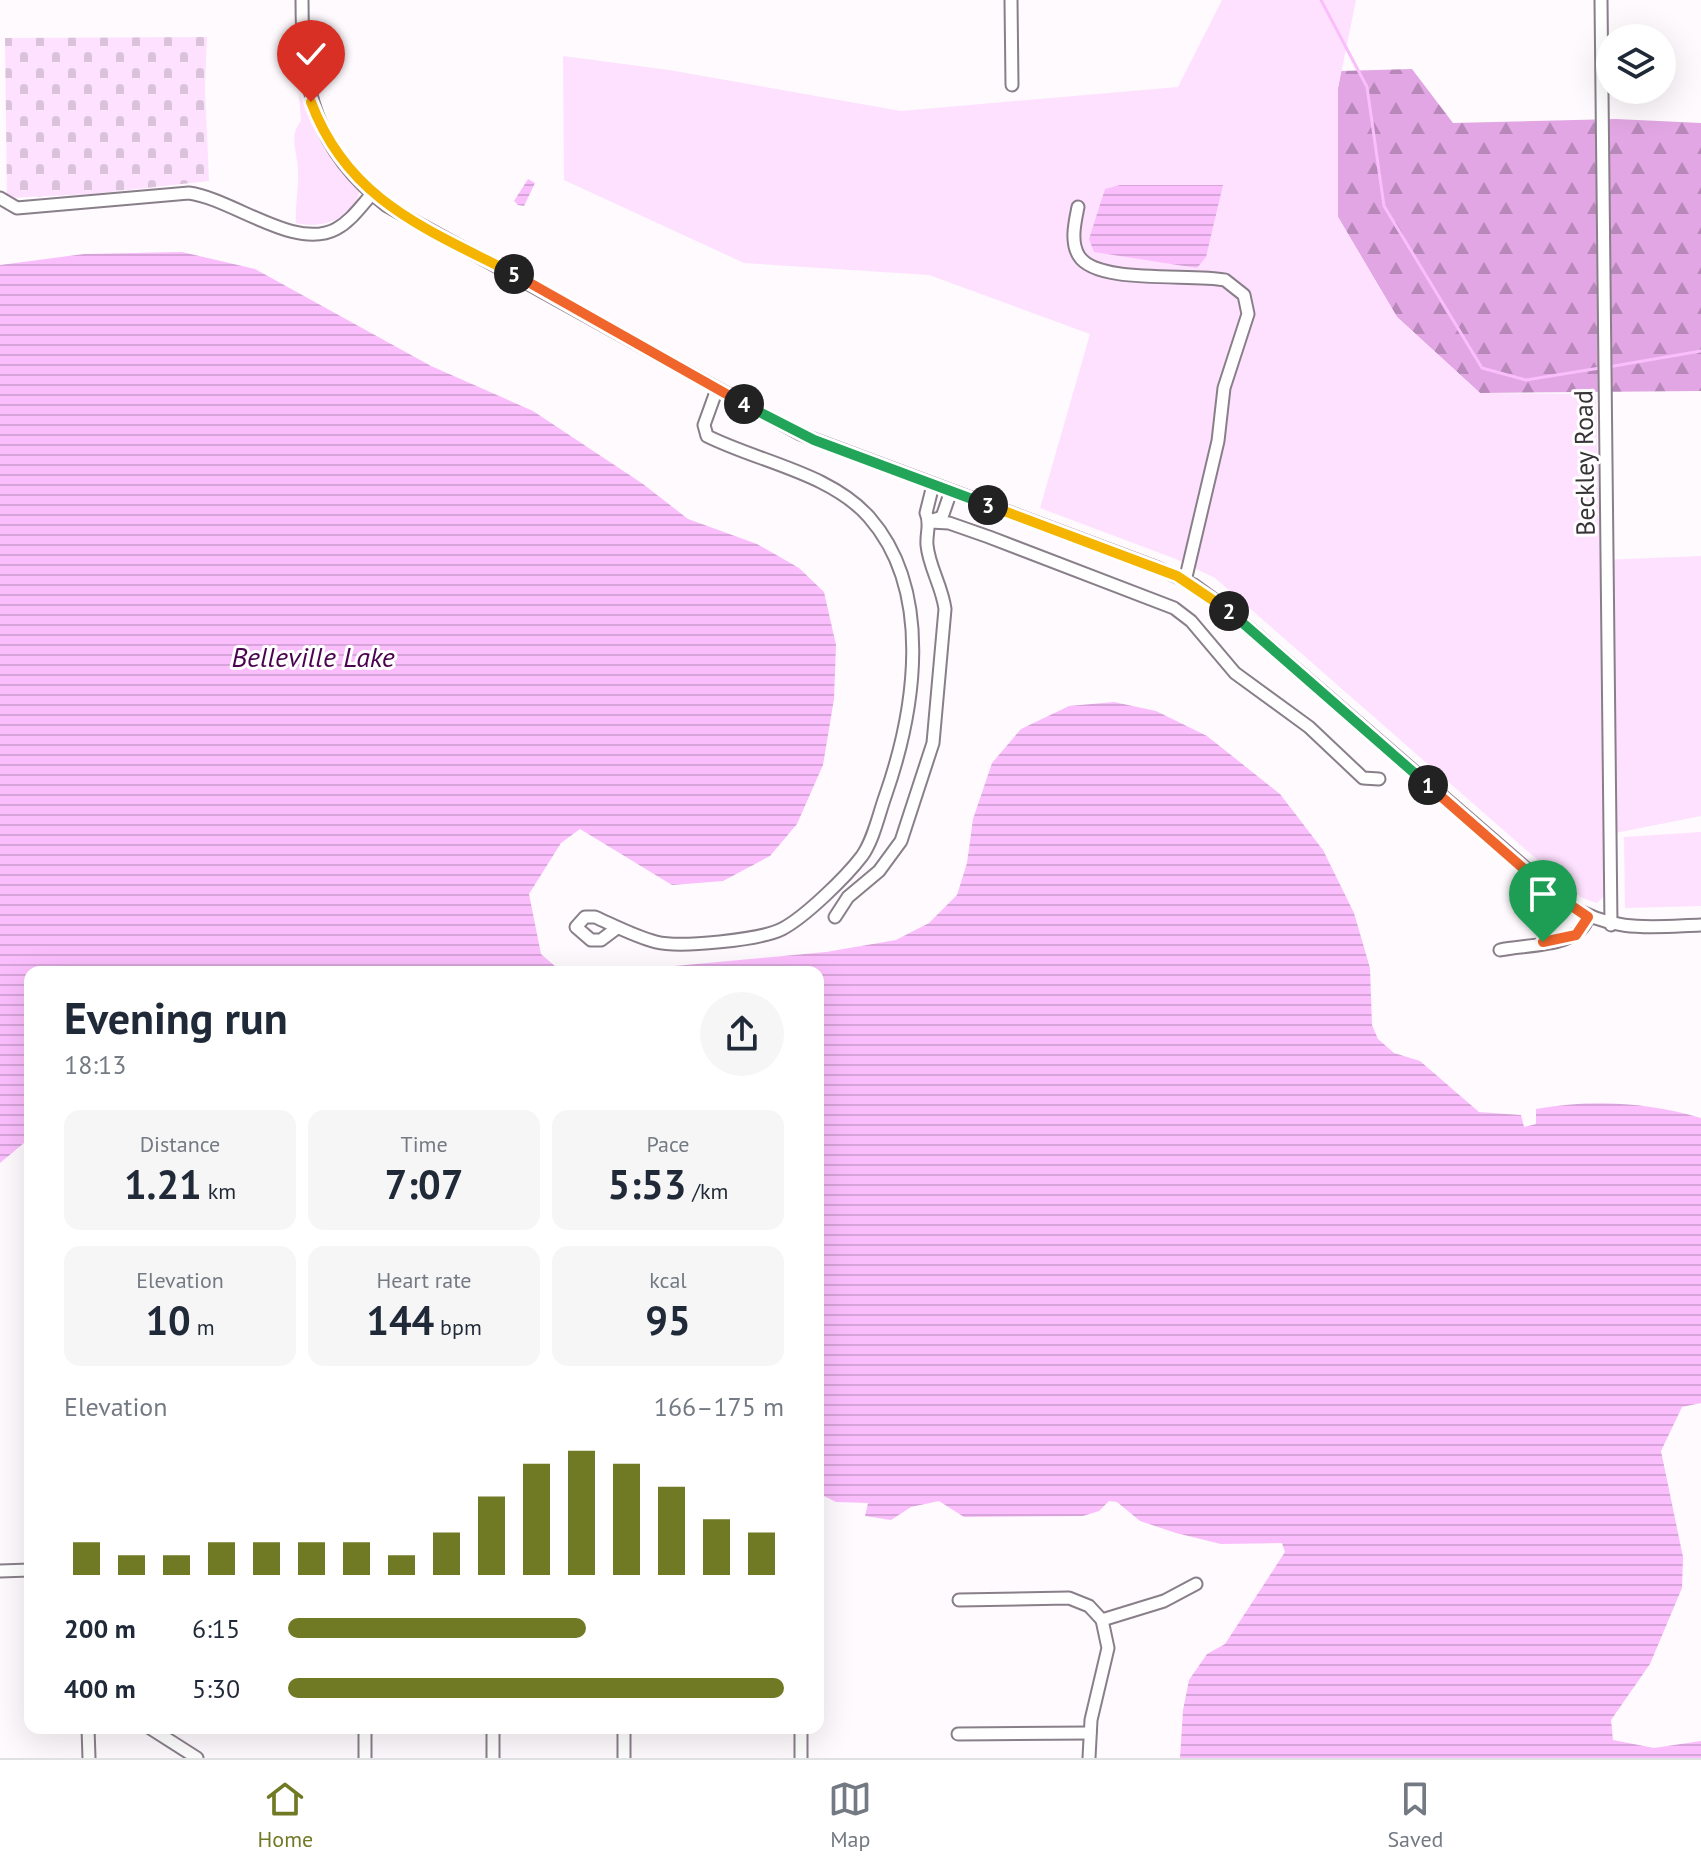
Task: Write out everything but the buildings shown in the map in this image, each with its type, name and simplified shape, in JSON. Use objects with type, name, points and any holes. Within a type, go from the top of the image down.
[{"type":"street","points":[[302,0],[303,60],[311,102],[331,145],[372,194],[406,218],[531,283],[800,434],[1185,581],[1227,609],[1548,890],[1588,917],[1611,925],[1701,925]]},
{"type":"street","points":[[1011,0],[1012,85]]},
{"type":"street","name":"Beckley Road","points":[[1601,0],[1611,925]]},
{"type":"street","points":[[0,198],[17,208],[189,193],[210,197],[294,232],[313,235],[341,226],[372,194]]},
{"type":"street","points":[[1078,207],[1074,242],[1078,256],[1086,264],[1113,273],[1225,280],[1238,288],[1247,304],[1246,326],[1224,388],[1218,441],[1185,581]]},
{"type":"street","points":[[617,928],[667,944],[751,938],[791,924],[861,856],[878,818],[908,722],[913,675],[911,627],[898,568],[883,537],[867,515],[840,493],[707,436],[704,425],[717,389]]},
{"type":"street","points":[[835,917],[848,897],[879,871],[901,841],[933,743],[945,609],[943,589],[927,548],[930,522],[926,513],[933,485]]},
{"type":"street","points":[[930,522],[942,517],[951,491]]},
{"type":"street","points":[[930,522],[949,523],[989,537],[1174,608],[1191,621],[1235,673],[1309,727],[1363,778],[1379,779]]},
{"type":"street","points":[[1500,950],[1572,937],[1584,928],[1588,917]]},
{"type":"street","points":[[0,1571],[24,1570]]},
{"type":"street","points":[[1102,1620],[1164,1601],[1196,1584]]},
{"type":"street","points":[[959,1600],[1069,1598],[1089,1606],[1102,1620],[1108,1648],[1090,1733],[1089,1758]]},
{"type":"street","points":[[958,1734],[1090,1733]]},
{"type":"street","points":[[88,1734],[89,1758]]},
{"type":"street","points":[[159,1734],[197,1758]]},
{"type":"street","points":[[365,1734],[365,1758]]},
{"type":"street","points":[[493,1734],[493,1758]]},
{"type":"street","points":[[624,1734],[624,1758]]},
{"type":"street","points":[[801,1734],[801,1758]]},
{"type":"green space","points":[[1222,0],[1356,0],[1338,88],[1338,217],[1397,317],[1480,393],[1596,394],[1600,560],[1701,556],[1701,816],[1605,835],[1604,896],[1597,903],[1580,897],[1215,578],[1176,559],[1040,508],[1090,334],[929,275],[744,263],[564,180],[563,56],[669,70],[901,111],[1178,87]]},
{"type":"green space","points":[[207,37],[205,89],[209,181],[92,194],[7,198],[5,38]]},
{"type":"green space","points":[[1412,69],[1453,123],[1616,119],[1701,123],[1701,391],[1480,393],[1397,317],[1338,217],[1338,88],[1341,71]]},
{"type":"green space","points":[[299,94],[324,144],[359,192],[356,202],[343,216],[315,225],[296,223],[298,164],[294,139],[301,121]]},
{"type":"green space","points":[[1701,832],[1701,906],[1625,908],[1624,837]]},
{"type":"water","points":[[528,179],[535,183],[524,206],[518,205],[514,201]]},
{"type":"water","points":[[1120,185],[1223,185],[1206,257],[1197,268],[1094,252],[1089,239],[1105,189]]},
{"type":"water","name":"Belleville Lake","points":[[182,252],[255,269],[431,366],[533,411],[643,484],[688,519],[757,544],[799,568],[824,592],[836,645],[834,699],[823,765],[797,824],[770,856],[723,881],[672,885],[580,829],[561,843],[529,894],[541,954],[555,966],[24,966],[24,1143],[0,1163],[0,265],[84,254]]},
{"type":"water","name":"Belleville Lake","points":[[1114,702],[1156,711],[1207,736],[1280,794],[1323,850],[1354,913],[1370,968],[1372,1025],[1378,1039],[1394,1053],[1420,1061],[1479,1112],[1521,1115],[1524,1127],[1536,1124],[1536,1109],[1577,1104],[1640,1105],[1701,1118],[1701,1403],[1682,1407],[1661,1451],[1683,1557],[1682,1588],[1650,1664],[1611,1720],[1613,1740],[1654,1748],[1701,1741],[1701,1758],[1180,1758],[1183,1710],[1189,1680],[1207,1654],[1225,1644],[1285,1552],[1282,1543],[1221,1544],[1140,1521],[1117,1502],[1109,1501],[1099,1511],[1083,1516],[964,1517],[939,1501],[911,1507],[891,1520],[865,1516],[868,1503],[836,1502],[824,1496],[824,966],[674,966],[826,952],[896,940],[929,923],[957,895],[967,863],[973,819],[992,763],[1021,729],[1069,706]]},
{"type":"waterway","points":[[1321,0],[1367,87],[1384,206],[1482,368],[1526,380],[1600,368]]},
{"type":"waterway","points":[[1608,367],[1701,351]]},
{"type":"route","points":[[311,102],[341,161],[359,182],[387,206],[531,283],[717,389],[814,440],[1158,568],[1211,596],[1548,890],[1588,917],[1584,928],[1576,935],[1543,942]]}]
